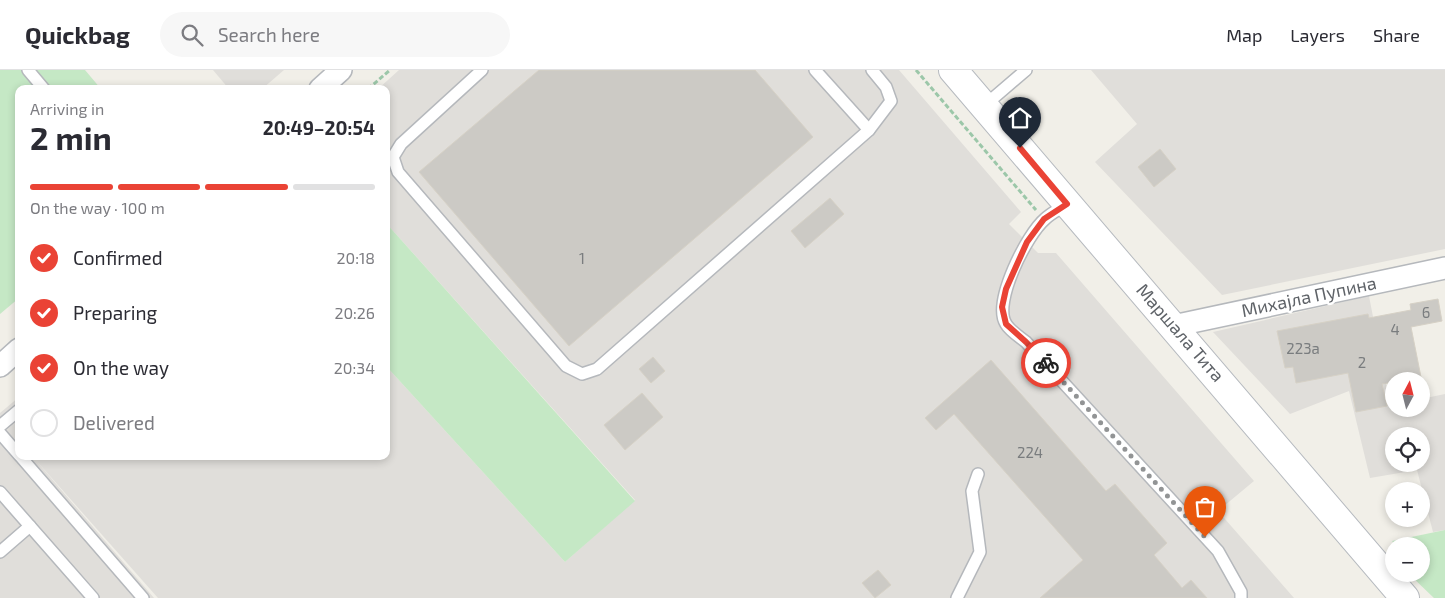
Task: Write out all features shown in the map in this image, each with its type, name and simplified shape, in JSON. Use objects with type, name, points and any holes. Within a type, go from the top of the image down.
[{"type":"main road","name":"Маршала Тита","points":[[953,70],[1405,598]]},
{"type":"street","points":[[324,85],[341,70]]},
{"type":"street","name":"Михајла Пупина","points":[[1173,326],[1445,268]]},
{"type":"street","points":[[0,366],[15,353]]},
{"type":"lane","points":[[28,70],[41,85]]},
{"type":"lane","points":[[482,70],[401,144],[393,156],[398,172],[566,366],[582,374],[597,370],[869,130],[891,101],[886,87],[872,70]]},
{"type":"lane","points":[[814,70],[869,130]]},
{"type":"lane","points":[[984,106],[1026,70]]},
{"type":"lane","points":[[1067,204],[1044,219],[1027,242],[1006,289],[1002,307],[1006,324],[1026,342],[1218,551],[1241,592],[1242,598]]},
{"type":"lane","points":[[0,426],[15,413]]},
{"type":"lane","points":[[0,433],[15,450]]},
{"type":"lane","points":[[23,460],[143,598]]},
{"type":"lane","points":[[957,598],[980,552],[972,491],[978,474]]},
{"type":"lane","points":[[0,492],[93,598]]},
{"type":"lane","points":[[0,552],[30,526]]},
{"type":"path","points":[[373,85],[390,70]]},
{"type":"path","points":[[916,70],[1044,219]]},
{"type":"shaded area","points":[[213,70],[284,70],[267,85],[226,85]]},
{"type":"shaded area","points":[[399,70],[899,70],[1021,212],[1009,224],[1038,253],[1056,253],[1254,481],[1218,511],[1294,598],[158,598],[36,460],[390,460],[390,370],[565,562],[635,500],[390,227],[390,85],[382,85]]},
{"type":"shaded area","points":[[1091,70],[1445,70],[1445,249],[1222,295],[1095,162],[1137,124]]},
{"type":"shaded area","points":[[1369,296],[1385,379],[1385,418],[1430,418],[1430,397],[1445,394],[1445,530],[1433,532],[1430,520],[1430,482],[1420,482],[1418,472],[1430,472],[1430,427],[1385,427],[1385,472],[1405,472],[1370,478],[1349,391],[1290,414],[1213,332]]},
{"type":"shaded area","points":[[15,400],[15,460],[36,460],[154,598],[0,598],[0,413]]},
{"type":"green space","points":[[0,70],[85,70],[98,85],[15,85],[15,301],[0,314]]},
{"type":"green space","points":[[390,227],[635,501],[565,562],[390,370]]},
{"type":"green space","points":[[1445,530],[1445,598],[1434,598],[1417,582],[1430,582],[1430,537],[1411,537]]},
{"type":"building","points":[[539,70],[755,70],[813,137],[569,346],[419,172]]},
{"type":"building","points":[[1160,149],[1176,169],[1154,187],[1138,167]]},
{"type":"building","points":[[830,198],[844,214],[805,248],[791,231]]},
{"type":"building","points":[[1438,299],[1442,321],[1411,327],[1420,372],[1385,372],[1385,383],[1382,384],[1385,406],[1356,412],[1348,373],[1296,383],[1293,367],[1285,368],[1277,331],[1368,314],[1369,318],[1411,310],[1410,304]]},
{"type":"building","points":[[653,357],[665,371],[651,383],[639,369]]},
{"type":"building","points":[[991,360],[1106,491],[1115,484],[1167,543],[1154,555],[1182,588],[1191,580],[1207,598],[1040,598],[1083,560],[954,414],[936,430],[925,418]]},
{"type":"building","points":[[642,393],[663,417],[625,450],[604,425]]},
{"type":"building","points":[[878,570],[891,585],[875,598],[862,583]]},
{"type":"way so far","points":[[1046,363],[1205,537]]},
{"type":"route","points":[[1020,148],[1067,204],[1044,219],[1027,242],[1006,289],[1002,307],[1006,324],[1046,363]]}]
